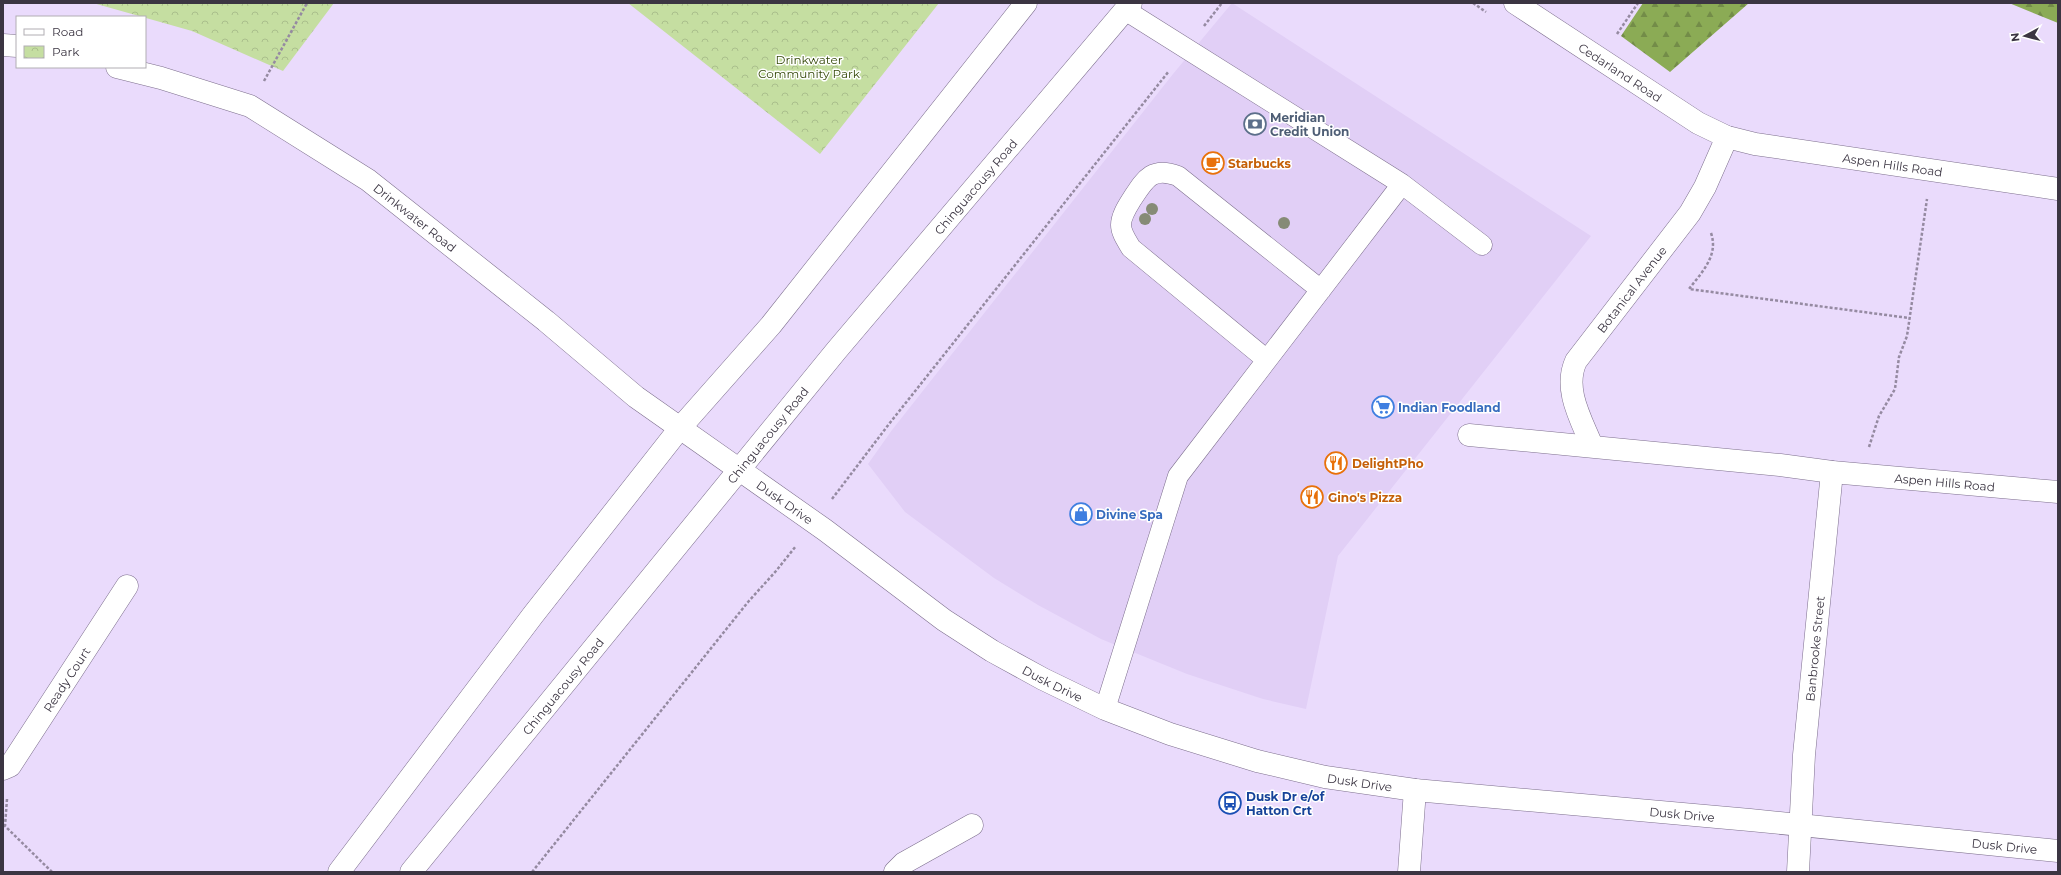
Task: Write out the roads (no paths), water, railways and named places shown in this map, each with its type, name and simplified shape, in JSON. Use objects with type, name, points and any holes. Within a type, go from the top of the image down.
[{"type":"street","points":[[339,872],[533,614],[680,428],[771,325],[1026,3]]},
{"type":"street","name":"Cedarland Road","points":[[1515,3],[1698,123],[1727,137]]},
{"type":"street","name":"Chinguacousy Road","points":[[411,872],[842,345],[1128,7]]},
{"type":"street","points":[[3,45],[16,46]]},
{"type":"street","name":"Drinkwater Road","points":[[121,68],[162,78],[250,106],[368,180],[546,321],[636,398],[741,470]]},
{"type":"street","name":"Aspen Hills Road","points":[[1727,137],[1755,144],[2058,189]]},
{"type":"street","name":"Botanical Avenue","points":[[1592,446],[1573,399],[1572,370],[1576,361],[1690,212],[1705,187],[1727,137]]},
{"type":"street","points":[[1469,435],[1780,465],[1832,472]]},
{"type":"street","name":"Dusk Drive","points":[[741,470],[825,530],[944,620],[992,651],[1043,679],[1105,708],[1170,734],[1257,762],[1325,777],[1415,790],[1800,824],[2058,851]]},
{"type":"street","name":"Aspen Hills Road","points":[[1832,472],[2058,492]]},
{"type":"street","name":"Banbrooke Street","points":[[1798,872],[1800,824],[1810,694],[1832,472]]},
{"type":"street","name":"Ready Court","points":[[6,767],[127,586]]},
{"type":"street","points":[[1409,872],[1415,790]]},
{"type":"street","points":[[896,872],[904,863],[972,824]]},
{"type":"lane","points":[[1128,7],[1186,49],[1402,184],[1482,245]]},
{"type":"lane","points":[[1267,360],[1131,248],[1124,237],[1121,225],[1124,212],[1145,180],[1152,175],[1161,172],[1178,176],[1321,290]]},
{"type":"lane","points":[[1105,708],[1178,476],[1402,184]]},
{"type":"place","name":"Meridian Credit Union","points":[[1255,124]]},
{"type":"place","name":"Starbucks","points":[[1213,163]]},
{"type":"place","name":"Indian Foodland","points":[[1383,407]]},
{"type":"place","name":"DelightPho","points":[[1336,463]]},
{"type":"place","name":"Gino's Pizza","points":[[1312,497]]},
{"type":"place","name":"Divine Spa","points":[[1081,514]]},
{"type":"place","name":"Dusk Dr e/of Hatton Crt","points":[[1230,803]]},
{"type":"park label","name":"Drinkwater Community Park","points":[[809,66]]}]
